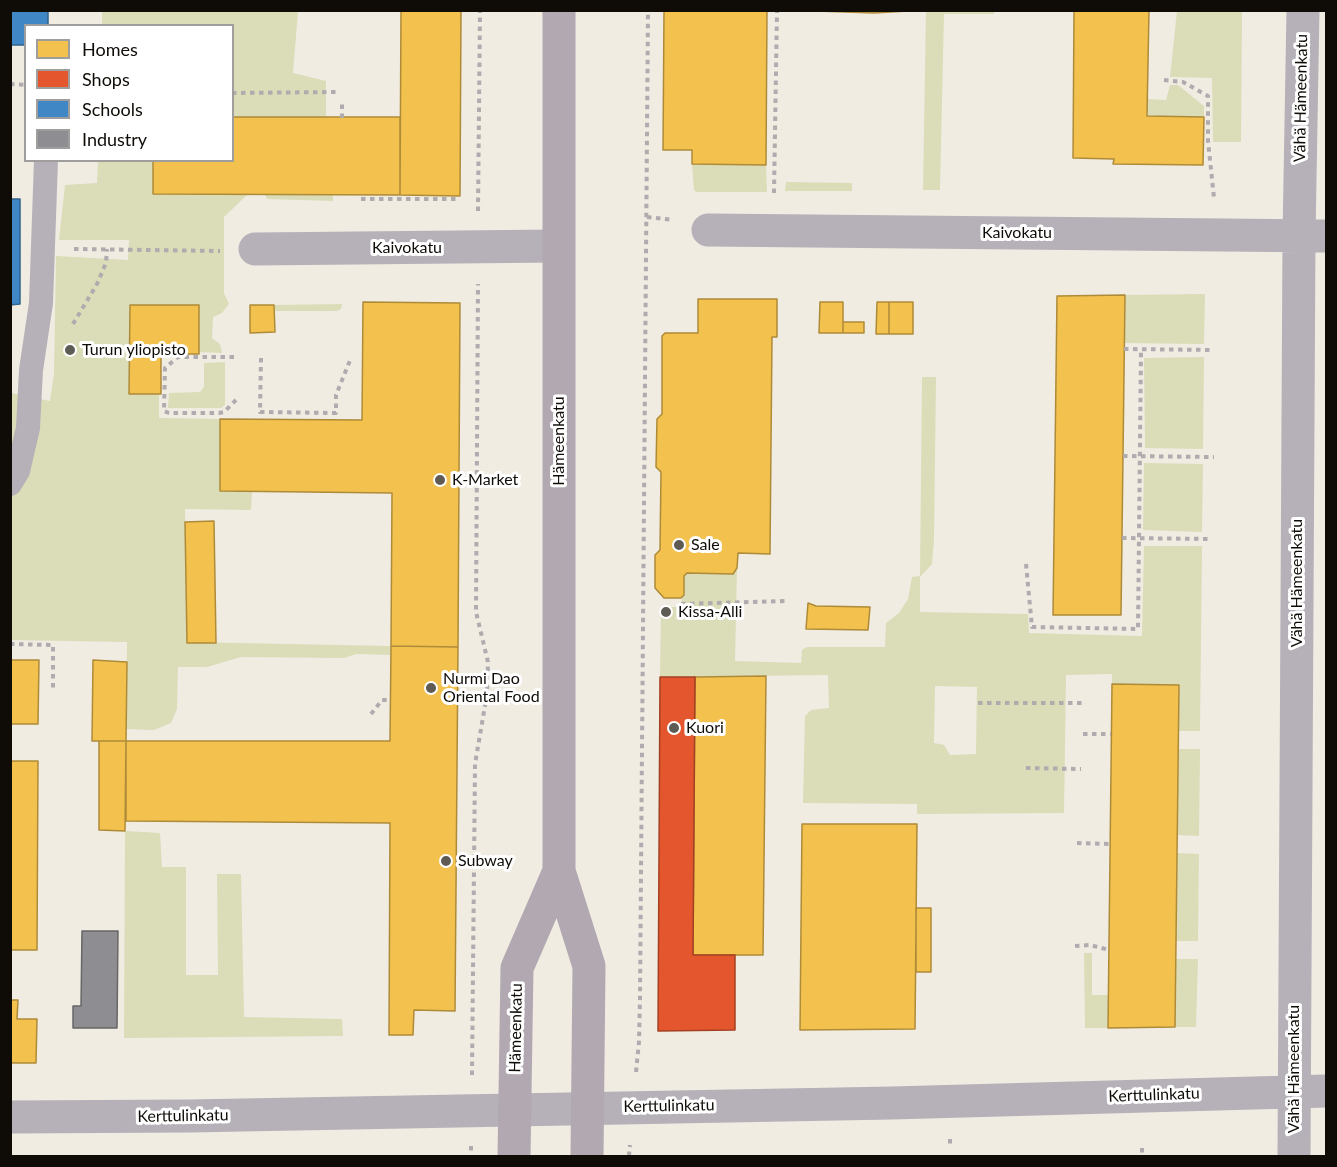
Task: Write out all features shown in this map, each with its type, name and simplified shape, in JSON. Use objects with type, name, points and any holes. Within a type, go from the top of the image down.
[{"type":"highway","name":"Hämeenkatu","points":[[559,10],[559,871],[590,966],[587,1156]]},
{"type":"highway","name":"Hämeenkatu","points":[[514,1156],[517,968],[559,871]]},
{"type":"street","name":"Vähä Hämeenkatu","points":[[1294,1156],[1293,1091],[1313,236],[1303,10]]},
{"type":"street","name":"Kaivokatu","points":[[708,230],[1313,236]]},
{"type":"street","name":"Kaivokatu","points":[[241,250],[558,246]]},
{"type":"street","name":"Kerttulinkatu","points":[[10,1117],[189,1116],[1326,1091]]},
{"type":"lane","points":[[10,484],[18,471],[28,428],[32,360],[41,303],[46,162]]},
{"type":"path","points":[[472,1045],[475,764],[487,694],[488,662],[476,612],[480,10]]},
{"type":"path","points":[[639,1042],[648,10]]},
{"type":"path","points":[[774,200],[777,10]]},
{"type":"path","points":[[1164,80],[1183,82],[1208,96],[1208,141],[1214,205]]},
{"type":"path","points":[[234,93],[337,92]]},
{"type":"path","points":[[342,101],[342,117]]},
{"type":"path","points":[[361,199],[459,199]]},
{"type":"path","points":[[80,249],[241,250]]},
{"type":"path","points":[[32,360],[64,336],[85,307],[106,263],[107,249]]},
{"type":"path","points":[[1124,349],[1214,350]]},
{"type":"path","points":[[1026,564],[1032,627],[1138,629],[1141,350]]},
{"type":"path","points":[[236,357],[178,357],[165,368],[164,411],[169,413],[219,413],[224,412],[236,400]]},
{"type":"path","points":[[261,358],[260,412],[336,413],[336,395],[351,358]]},
{"type":"path","points":[[265,412],[265,419]]},
{"type":"path","points":[[1122,456],[1214,457]]},
{"type":"path","points":[[1122,538],[1212,539]]},
{"type":"path","points":[[681,604],[786,601]]},
{"type":"path","points":[[10,644],[53,645],[53,691]]},
{"type":"path","points":[[370,714],[382,700],[391,700]]},
{"type":"path","points":[[978,703],[1085,703]]},
{"type":"path","points":[[1083,734],[1112,735]]},
{"type":"path","points":[[1026,768],[1081,769]]},
{"type":"path","points":[[1077,843],[1110,844]]},
{"type":"path","points":[[1075,946],[1090,945],[1109,950]]},
{"type":"path","points":[[1142,1148],[1142,1156]]},
{"type":"path","points":[[629,1156],[630,1150]]},
{"type":"green space","points":[[102,11],[298,11],[293,73],[326,81],[326,117],[234,117],[234,24],[102,24]]},
{"type":"green space","points":[[926,11],[994,11],[994,14],[944,14],[940,190],[923,190]]},
{"type":"green space","points":[[1177,11],[1242,11],[1241,142],[1213,142],[1212,78],[1170,77]]},
{"type":"green space","points":[[1170,85],[1178,85],[1204,106],[1204,117],[1147,116],[1147,99],[1166,100]]},
{"type":"green space","points":[[98,162],[153,162],[153,194],[248,194],[224,217],[224,293],[229,304],[222,313],[213,317],[212,338],[220,344],[222,353],[199,352],[199,305],[130,306],[129,394],[159,394],[159,418],[220,419],[220,491],[252,492],[251,510],[185,509],[187,642],[391,646],[391,655],[356,654],[344,658],[241,657],[207,667],[178,667],[177,709],[171,723],[154,730],[126,729],[127,642],[11,640],[11,393],[50,401],[54,373],[56,256],[128,260],[129,240],[59,240],[65,185],[97,183]]},
{"type":"green space","points":[[692,164],[766,165],[767,192],[696,192]]},
{"type":"green space","points":[[786,182],[852,183],[852,191],[785,191]]},
{"type":"green space","points":[[265,194],[333,195],[333,201],[267,199]]},
{"type":"green space","points":[[1205,294],[1204,344],[1124,343],[1125,295]]},
{"type":"green space","points":[[342,304],[341,309],[337,311],[275,311],[274,305]]},
{"type":"green space","points":[[1204,357],[1203,449],[1145,448],[1144,358]]},
{"type":"green space","points":[[225,362],[225,405],[221,408],[168,408],[169,393],[200,392],[204,387],[204,363]]},
{"type":"green space","points":[[922,377],[936,377],[934,539],[932,564],[920,577],[920,612],[1028,614],[1029,633],[1142,636],[1144,546],[1202,546],[1200,731],[1178,731],[1179,685],[1112,684],[1112,674],[1066,675],[1064,813],[917,814],[917,804],[803,803],[805,716],[811,710],[829,708],[828,675],[660,677],[661,607],[681,607],[684,576],[687,573],[732,574],[737,568],[735,661],[801,663],[802,650],[807,647],[885,647],[886,623],[899,613],[908,599],[912,577],[920,576]],"holes":[[[935,686],[977,687],[976,754],[950,755],[944,745],[934,743]]]},
{"type":"green space","points":[[1144,463],[1203,464],[1202,532],[1143,530]]},
{"type":"green space","points":[[1178,749],[1200,749],[1199,836],[1177,835]]},
{"type":"green space","points":[[125,831],[160,833],[162,867],[186,867],[186,975],[218,975],[217,874],[241,874],[244,1017],[342,1019],[343,1036],[124,1038]]},
{"type":"green space","points":[[1177,853],[1199,854],[1198,941],[1176,941]]},
{"type":"green space","points":[[1084,953],[1092,953],[1092,995],[1109,995],[1108,1028],[1085,1028]]},
{"type":"green space","points":[[1176,959],[1198,959],[1196,1027],[1175,1027]]},
{"type":"building: Homes","points":[[401,10],[461,10],[460,196],[400,195]]},
{"type":"building: Homes","points":[[664,10],[767,10],[766,165],[692,164],[692,150],[663,150]]},
{"type":"building: Homes","points":[[786,10],[926,10],[874,13]]},
{"type":"building: Homes","points":[[1074,10],[1149,10],[1147,116],[1204,117],[1203,165],[1113,164],[1114,159],[1073,158]]},
{"type":"building: Homes","points":[[234,117],[400,117],[400,195],[153,194],[153,162],[234,162]]},
{"type":"building: Homes","points":[[1125,295],[1121,615],[1053,615],[1057,296]]},
{"type":"building: Homes","points":[[698,299],[777,299],[777,337],[772,337],[770,554],[738,553],[737,568],[733,574],[687,573],[684,576],[684,595],[681,598],[664,598],[655,588],[655,555],[660,550],[661,472],[656,467],[657,419],[662,414],[662,336],[665,333],[698,333]]},
{"type":"building: Homes","points":[[363,302],[460,303],[458,647],[391,646],[392,493],[220,491],[220,419],[362,420]]},
{"type":"building: Homes","points":[[820,302],[843,302],[843,333],[819,333]]},
{"type":"building: Homes","points":[[877,302],[889,302],[889,334],[876,334]]},
{"type":"building: Homes","points":[[889,302],[913,302],[913,334],[889,334]]},
{"type":"building: Homes","points":[[130,305],[199,305],[199,354],[161,354],[161,394],[129,394]]},
{"type":"building: Homes","points":[[250,305],[274,305],[275,332],[250,333]]},
{"type":"building: Homes","points":[[843,322],[864,322],[864,333],[843,333]]},
{"type":"building: Homes","points":[[214,521],[216,643],[187,643],[185,522]]},
{"type":"building: Homes","points":[[808,603],[816,606],[870,607],[868,630],[806,629]]},
{"type":"building: Homes","points":[[391,646],[458,647],[455,1011],[414,1010],[413,1035],[389,1035],[390,823],[126,821],[126,741],[390,741]]},
{"type":"building: Homes","points":[[10,660],[39,660],[38,724],[10,724]]},
{"type":"building: Homes","points":[[93,660],[127,662],[126,741],[92,741]]},
{"type":"building: Homes","points":[[766,676],[763,955],[693,955],[695,677]]},
{"type":"building: Homes","points":[[1112,684],[1179,685],[1175,1027],[1108,1028]]},
{"type":"building: Homes","points":[[99,741],[126,741],[125,831],[99,830]]},
{"type":"building: Homes","points":[[10,761],[38,761],[37,950],[10,950]]},
{"type":"building: Homes","points":[[802,824],[917,824],[915,1029],[800,1030]]},
{"type":"building: Homes","points":[[916,908],[931,908],[931,972],[916,972]]},
{"type":"building: Homes","points":[[10,1000],[18,1000],[17,1019],[37,1019],[36,1063],[10,1063]]},
{"type":"building: Shops","points":[[660,677],[695,677],[693,955],[735,955],[735,1030],[658,1031]]},
{"type":"building: Schools","points":[[10,10],[48,10],[48,24],[24,24],[24,45],[10,45]]},
{"type":"building: Schools","points":[[10,199],[20,199],[20,304],[10,305]]},
{"type":"building: Industry","points":[[82,931],[118,931],[117,1028],[73,1028],[73,1006],[81,1006]]},
{"type":"place","name":"Turun yliopisto","points":[[70,350]]},
{"type":"place","name":"K-Market","points":[[440,480]]},
{"type":"place","name":"Sale","points":[[679,545]]},
{"type":"place","name":"Kissa-Alli","points":[[666,612]]},
{"type":"place","name":"Nurmi Dao Oriental Food","points":[[431,688]]},
{"type":"place","name":"Kuori","points":[[674,728]]},
{"type":"place","name":"Subway","points":[[446,861]]}]
